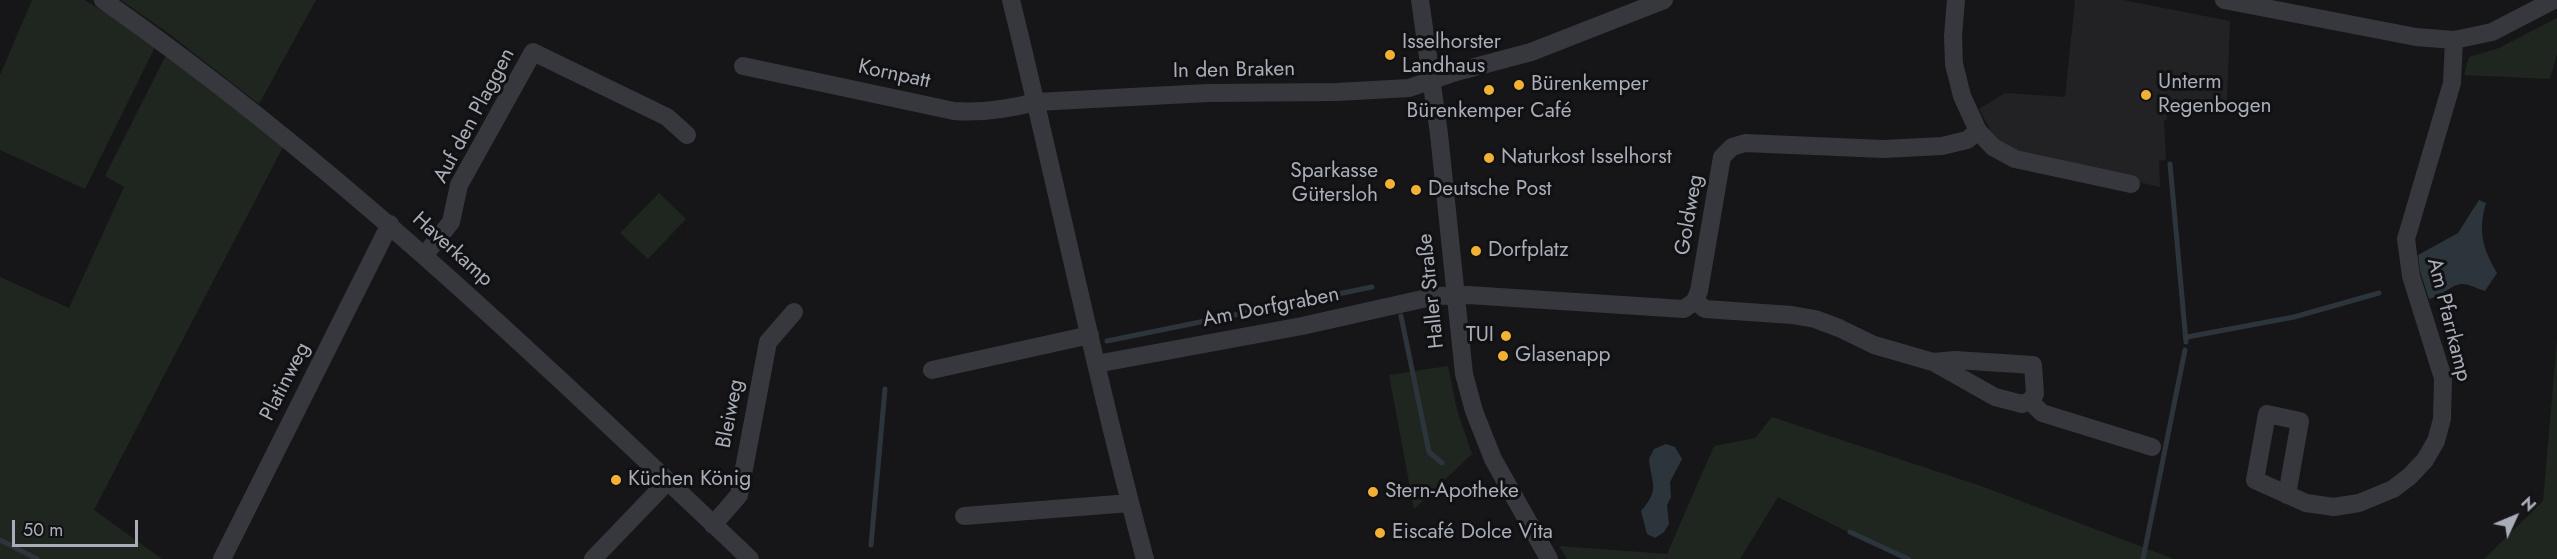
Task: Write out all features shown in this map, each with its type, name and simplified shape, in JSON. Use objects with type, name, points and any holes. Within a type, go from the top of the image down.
[{"type":"street","name":"Haverkamp","points":[[103,0],[165,43],[270,125],[390,224],[551,370],[667,483],[750,559]]},
{"type":"street","points":[[1011,0],[1144,559]]},
{"type":"street","name":"Haller Straße","points":[[1420,0],[1438,134],[1464,374],[1474,411],[1499,471],[1549,559]]},
{"type":"street","name":"In den Braken","points":[[1036,102],[1208,93],[1337,92],[1409,88],[1531,51],[1664,0]]},
{"type":"street","points":[[1956,0],[1953,36],[1954,64],[1962,96],[1978,131],[1993,147],[2015,159],[2131,184]]},
{"type":"street","points":[[2224,0],[2246,2],[2416,37],[2454,40],[2492,32],[2554,0]]},
{"type":"street","name":"Am Pfarrkamp","points":[[2287,495],[2306,503],[2334,507],[2375,498],[2410,477],[2425,460],[2436,441],[2443,410],[2443,378],[2411,276],[2406,239],[2452,83],[2454,40]]},
{"type":"street","name":"Auf den Plaggen","points":[[424,256],[451,222],[459,185],[533,52],[667,117],[687,135]]},
{"type":"street","name":"Kornpatt","points":[[743,66],[954,111],[975,112],[1012,108],[1036,102]]},
{"type":"street","name":"Goldweg","points":[[1695,301],[1699,291],[1722,158],[1732,147],[1745,143],[1883,149],[1930,147],[1967,140],[1978,131]]},
{"type":"street","name":"Platinweg","points":[[222,559],[390,224]]},
{"type":"street","points":[[1454,295],[1684,309],[1695,301],[1705,309],[1792,315],[1815,319],[1874,345],[1934,362],[1995,397],[2022,404],[2030,401],[2035,394],[2033,365],[1955,360],[1934,362]]},
{"type":"street","name":"Am Dorfgraben","points":[[1096,364],[1302,326],[1436,296],[1454,295]]},
{"type":"street","name":"Bleiweg","points":[[713,525],[739,495],[768,342],[794,312]]},
{"type":"street","points":[[932,370],[1090,336]]},
{"type":"street","points":[[2030,401],[2042,413],[2152,447]]},
{"type":"street","points":[[593,559],[667,483]]},
{"type":"street","points":[[964,516],[1130,503]]},
{"type":"shaded area","points":[[32,0],[85,0],[156,45],[85,189],[0,150],[0,75]]},
{"type":"shaded area","points":[[121,0],[316,0],[259,104],[168,33]]},
{"type":"shaded area","name":"Unterm Regenbogen","points":[[2075,0],[2123,0],[2230,21],[2227,100],[2166,101],[2167,120],[2164,120],[2166,160],[2159,161],[2160,187],[2018,154],[2003,145],[1992,133],[1979,109],[2005,93],[2065,97]]},
{"type":"shaded area","points":[[2557,18],[2557,54],[2550,79],[2464,75],[2469,57],[2499,48]]},
{"type":"shaded area","points":[[166,55],[283,147],[94,510],[162,559],[0,559],[0,277],[69,308],[124,187],[105,176]]},
{"type":"shaded area","points":[[659,193],[686,219],[648,259],[620,233]]},
{"type":"shaded area","points":[[2479,200],[2486,203],[2482,222],[2483,239],[2497,273],[2485,291],[2461,284],[2429,299],[2420,271],[2418,255],[2458,233]]},
{"type":"shaded area","points":[[2557,340],[2557,559],[2484,559],[2543,501]]},
{"type":"shaded area","points":[[1448,366],[1457,410],[1472,454],[1414,509],[1389,375]]},
{"type":"shaded area","points":[[1772,417],[1984,487],[2174,559],[1902,559],[1778,497],[1740,559],[1567,559],[1559,546],[1667,554],[1714,446],[1755,438]]},
{"type":"shaded area","points":[[1666,444],[1675,447],[1682,459],[1670,482],[1671,497],[1667,505],[1669,524],[1664,532],[1655,538],[1647,534],[1641,511],[1653,491],[1649,459],[1654,449]]},
{"type":"waterway","points":[[2170,164],[2186,342]]},
{"type":"waterway","points":[[1107,341],[1372,287]]},
{"type":"waterway","points":[[2187,337],[2294,317],[2379,293]]},
{"type":"waterway","points":[[1401,316],[1429,452],[1442,463]]},
{"type":"waterway","points":[[2143,559],[2185,350]]},
{"type":"waterway","points":[[871,545],[885,389]]},
{"type":"waterway","points":[[1850,532],[1908,559]]},
{"type":"waterway","points":[[0,540],[37,559]]},
{"type":"place","name":"Isselhorster Landhaus","points":[[1390,55]]},
{"type":"place","name":"Bürenkemper","points":[[1519,85]]},
{"type":"place","name":"Bürenkemper Café","points":[[1489,90]]},
{"type":"place","name":"Unterm Regenbogen","points":[[2146,95]]},
{"type":"place","name":"Naturkost Isselhorst","points":[[1489,158]]},
{"type":"place","name":"Sparkasse Gütersloh","points":[[1390,184]]},
{"type":"place","name":"Deutsche Post","points":[[1416,190]]},
{"type":"place","name":"Dorfplatz","points":[[1476,251]]},
{"type":"place","name":"TUI","points":[[1506,336]]},
{"type":"place","name":"Glasenapp","points":[[1503,356]]},
{"type":"place","name":"Küchen König","points":[[616,480]]},
{"type":"place","name":"Stern-Apotheke","points":[[1373,492]]},
{"type":"place","name":"Eiscafé Dolce Vita","points":[[1380,533]]}]
